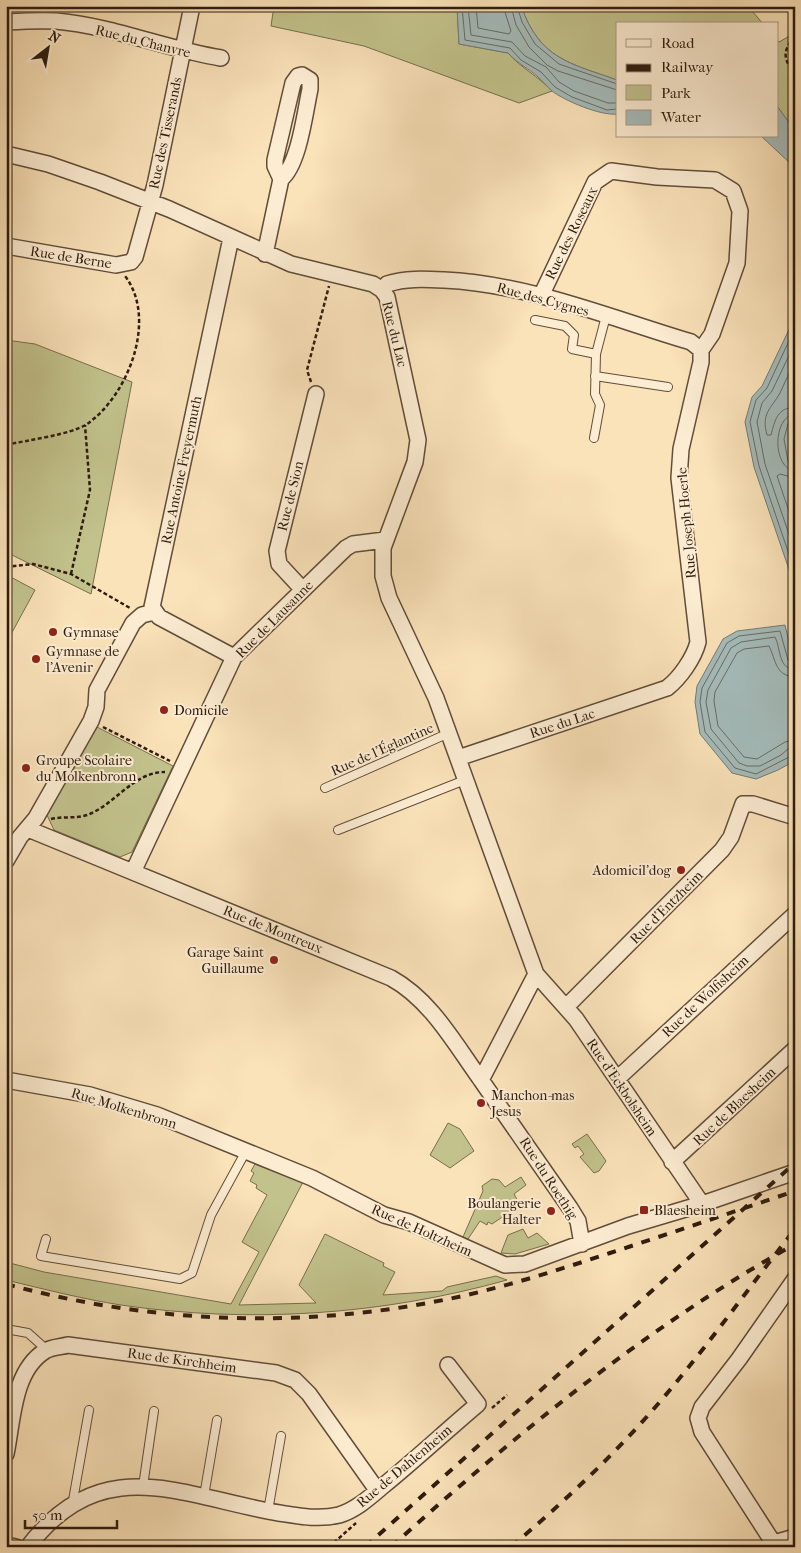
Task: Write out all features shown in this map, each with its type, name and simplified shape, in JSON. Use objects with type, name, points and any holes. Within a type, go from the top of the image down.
[{"type":"street","name":"Rue des Tisserands","points":[[151,202],[192,6]]},
{"type":"street","name":"Rue du Chanvre","points":[[6,22],[56,21],[108,30],[183,52],[221,58]]},
{"type":"street","points":[[265,254],[282,179],[288,174],[294,160],[310,88],[310,80],[302,75],[298,76],[293,83],[276,160],[275,166],[282,179]]},
{"type":"street","name":"Rue du Lac","points":[[6,154],[63,169],[151,202],[265,254],[299,266],[365,281],[382,290],[390,303],[418,440],[415,462],[385,540],[381,558],[385,586],[449,733],[536,974]]},
{"type":"street","name":"Rue des Roseaux","points":[[542,296],[595,182],[611,171],[658,177],[714,180],[733,191],[740,211],[737,263],[712,334],[701,350]]},
{"type":"street","name":"Rue de Berne","points":[[6,246],[116,265],[131,262],[138,252],[151,202]]},
{"type":"street","name":"Rue Antoine Freyermuth","points":[[148,614],[152,607],[230,238]]},
{"type":"street","name":"Rue des Cygnes","points":[[382,290],[387,284],[418,279],[491,285],[542,296],[691,342],[701,350]]},
{"type":"street","name":"Rue Joseph Hoerle","points":[[667,688],[673,683],[696,650],[698,642],[680,478],[680,449],[701,362],[701,350]]},
{"type":"street","name":"Rue de Sion","points":[[303,590],[279,564],[277,551],[316,394]]},
{"type":"street","name":"Rue de Lausanne","points":[[133,872],[234,657],[346,548],[353,544],[385,540]]},
{"type":"street","points":[[6,862],[20,837],[33,831],[91,721],[96,707],[97,690],[133,624],[148,614],[234,657]]},
{"type":"street","name":"Rue du Lac","points":[[458,758],[667,688]]},
{"type":"street","name":"Rue d'Entzheim","points":[[566,1007],[722,850],[731,836],[741,807],[748,802],[795,817]]},
{"type":"street","name":"Rue de Montreux","points":[[33,831],[377,971],[400,983],[415,994],[432,1012],[481,1080]]},
{"type":"street","name":"Rue de Wolfisheim","points":[[616,1079],[795,914]]},
{"type":"street","points":[[481,1080],[536,974]]},
{"type":"street","name":"Rue d'Eckbolsheim","points":[[536,974],[566,1007],[702,1204]]},
{"type":"street","name":"Rue de Blaesheim","points":[[672,1162],[795,1050]]},
{"type":"street","name":"Rue Molkenbronn","points":[[6,1080],[101,1098],[157,1115],[266,1159]]},
{"type":"street","name":"Rue du Roethig","points":[[481,1080],[570,1208],[578,1221],[582,1244]]},
{"type":"street","name":"Rue de Holtzheim","points":[[266,1159],[312,1178],[384,1215],[417,1226],[500,1264],[518,1265],[582,1244]]},
{"type":"street","points":[[582,1244],[628,1226],[702,1204],[795,1172]]},
{"type":"street","points":[[795,1278],[739,1358],[702,1406],[698,1418],[702,1432],[775,1545],[795,1537]]},
{"type":"street","name":"Rue de Kirchheim","points":[[47,1350],[68,1345],[276,1373],[294,1380],[309,1394],[377,1490]]},
{"type":"street","points":[[6,1454],[12,1390],[33,1361],[47,1350]]},
{"type":"street","name":"Rue de Dahlenheim","points":[[28,1547],[49,1524],[72,1506],[106,1491],[143,1486],[173,1489],[268,1511],[313,1517],[337,1516],[352,1509],[377,1490],[478,1404],[448,1365]]},
{"type":"street","points":[[6,1545],[16,1547]]},
{"type":"lane","points":[[594,438],[600,406],[595,394],[596,354],[606,316]]},
{"type":"lane","points":[[535,320],[565,326],[574,334],[572,349],[596,354]]},
{"type":"lane","points":[[596,376],[668,387]]},
{"type":"lane","name":"Rue de l'Églantine","points":[[324,788],[449,733]]},
{"type":"lane","points":[[338,830],[466,780]]},
{"type":"lane","points":[[46,1239],[41,1256],[180,1279],[192,1273],[211,1215],[246,1151]]},
{"type":"lane","points":[[6,1329],[28,1333],[47,1350]]},
{"type":"lane","points":[[72,1506],[89,1410]]},
{"type":"lane","points":[[143,1486],[154,1411]]},
{"type":"lane","points":[[204,1496],[217,1420]]},
{"type":"lane","points":[[268,1511],[281,1436]]},
{"type":"path","points":[[795,37],[787,44],[784,54],[785,61],[795,73]]},
{"type":"path","points":[[6,445],[50,436],[85,425],[102,411],[124,383],[135,356],[139,326],[136,304],[129,282],[116,265]]},
{"type":"path","points":[[316,394],[306,370],[332,273]]},
{"type":"path","points":[[72,574],[90,490],[85,425]]},
{"type":"path","points":[[6,567],[33,564],[72,574],[148,614]]},
{"type":"path","points":[[33,831],[51,819],[85,816],[105,806],[150,774],[164,772],[178,776],[176,765],[91,721]]},
{"type":"green space","points":[[274,6],[457,6],[459,44],[508,53],[552,91],[519,103],[364,46],[271,26]]},
{"type":"green space","points":[[521,6],[748,6],[761,22],[616,22],[616,80],[584,69],[558,56],[537,38]]},
{"type":"green space","points":[[795,33],[795,131],[778,107],[779,42]]},
{"type":"green space","points":[[6,340],[35,344],[132,382],[91,594],[10,554],[6,560]]},
{"type":"green space","points":[[7,575],[35,590],[9,638],[6,636]]},
{"type":"green space","points":[[97,727],[173,766],[132,852],[120,857],[54,830],[46,813]]},
{"type":"green space","points":[[448,1123],[460,1129],[474,1151],[450,1168],[430,1155]]},
{"type":"green space","points":[[587,1134],[606,1161],[599,1171],[594,1173],[580,1157],[584,1154],[578,1146],[575,1148],[572,1144]]},
{"type":"green space","points":[[255,1164],[303,1182],[239,1305],[316,1303],[299,1285],[325,1234],[384,1263],[383,1266],[395,1272],[383,1295],[442,1291],[447,1287],[496,1276],[507,1280],[460,1292],[364,1308],[316,1313],[267,1315],[169,1311],[121,1305],[77,1297],[6,1280],[6,1262],[44,1272],[231,1304],[259,1252],[242,1242],[267,1195],[256,1188],[257,1185],[250,1181],[254,1173],[251,1171]]},
{"type":"green space","points":[[521,1177],[526,1185],[514,1194],[520,1205],[492,1224],[488,1222],[487,1225],[480,1221],[468,1239],[463,1237],[483,1191],[482,1186],[492,1179],[499,1180],[505,1187]]},
{"type":"green space","points":[[523,1229],[528,1238],[537,1233],[549,1244],[515,1254],[501,1253],[508,1235]]},
{"type":"water","points":[[457,6],[521,6],[537,38],[547,48],[558,56],[584,69],[616,80],[616,114],[602,113],[558,95],[508,53],[459,44]]},
{"type":"water","points":[[778,107],[795,131],[795,171],[792,165],[763,138],[778,138]]},
{"type":"water","points":[[795,317],[795,416],[789,439],[795,466],[795,587],[754,467],[745,422],[752,397],[762,386]]},
{"type":"water","points":[[785,625],[795,668],[795,757],[789,764],[756,779],[732,773],[700,734],[695,702],[697,686],[723,639],[737,631]]},
{"type":"railway","points":[[365,1547],[795,1163]]},
{"type":"railway","points":[[6,1284],[59,1297],[165,1314],[272,1318],[326,1316],[379,1311],[455,1298],[522,1280],[610,1253],[795,1191]]},
{"type":"railway","points":[[511,1547],[583,1482],[651,1412],[706,1345],[795,1229]]},
{"type":"railway","points":[[391,1547],[486,1463],[635,1346],[740,1276],[795,1244]]},
{"type":"place","name":"Gymnase","points":[[53,632]]},
{"type":"place","name":"Gymnase de l'Avenir","points":[[36,659]]},
{"type":"place","name":"Domicile","points":[[164,710]]},
{"type":"place","name":"Groupe Scolaire du Molkenbronn","points":[[26,768]]},
{"type":"place","name":"Adomicil'dog","points":[[681,870]]},
{"type":"place","name":"Garage Saint Guillaume","points":[[274,960]]},
{"type":"place","name":"Manchon-mas Jesus","points":[[481,1103]]},
{"type":"place","name":"Blaesheim","points":[[644,1210]]},
{"type":"place","name":"Boulangerie Halter","points":[[551,1211]]}]
